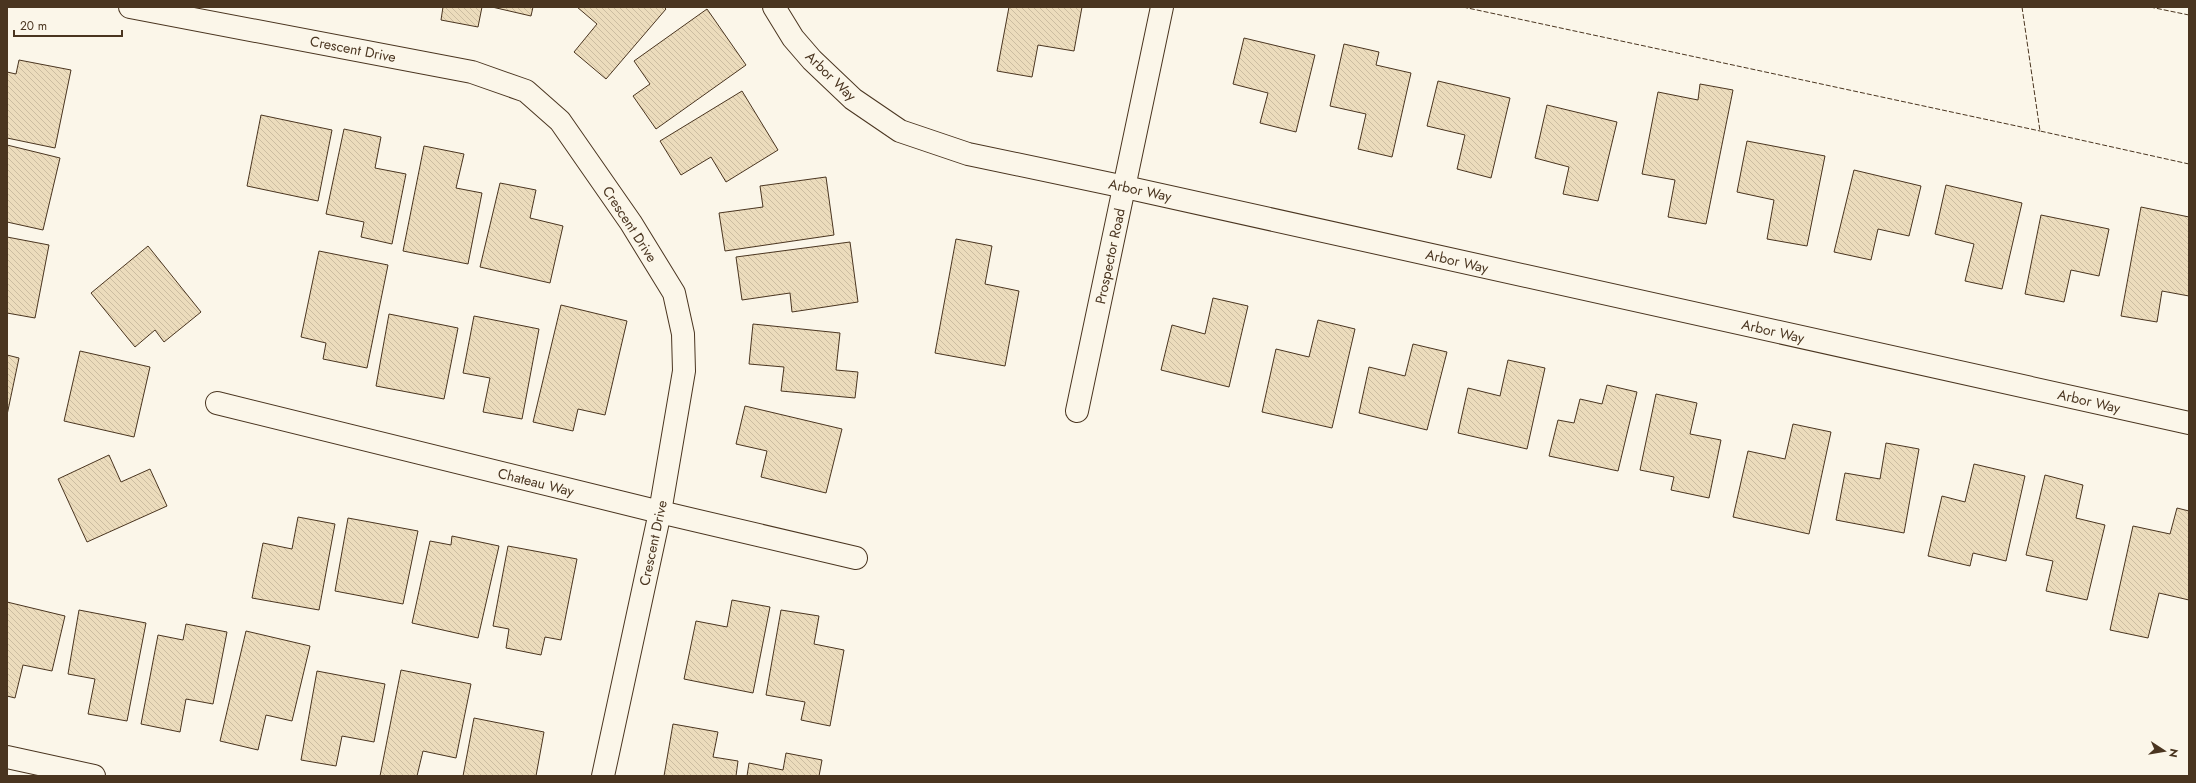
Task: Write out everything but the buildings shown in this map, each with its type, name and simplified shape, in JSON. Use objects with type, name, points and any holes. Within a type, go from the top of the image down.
[{"type":"street","name":"Crescent Drive","points":[[130,7],[472,72],[526,91],[560,121],[631,223],[674,293],[683,334],[684,371],[660,512],[603,776]]},
{"type":"street","name":"Arbor Way","points":[[774,7],[793,38],[812,60],[853,99],[900,130],[968,154],[1125,187],[2189,423]]},
{"type":"street","name":"Prospector Road","points":[[1077,411],[1162,7]]},
{"type":"street","name":"Chateau Way","points":[[217,403],[660,512],[856,558]]},
{"type":"street","points":[[7,757],[94,776]]},
{"type":"fence","points":[[1463,7],[2040,131]]},
{"type":"fence","points":[[2022,7],[2040,131],[2189,164]]},
{"type":"fence","points":[[2150,7],[2189,15]]}]
